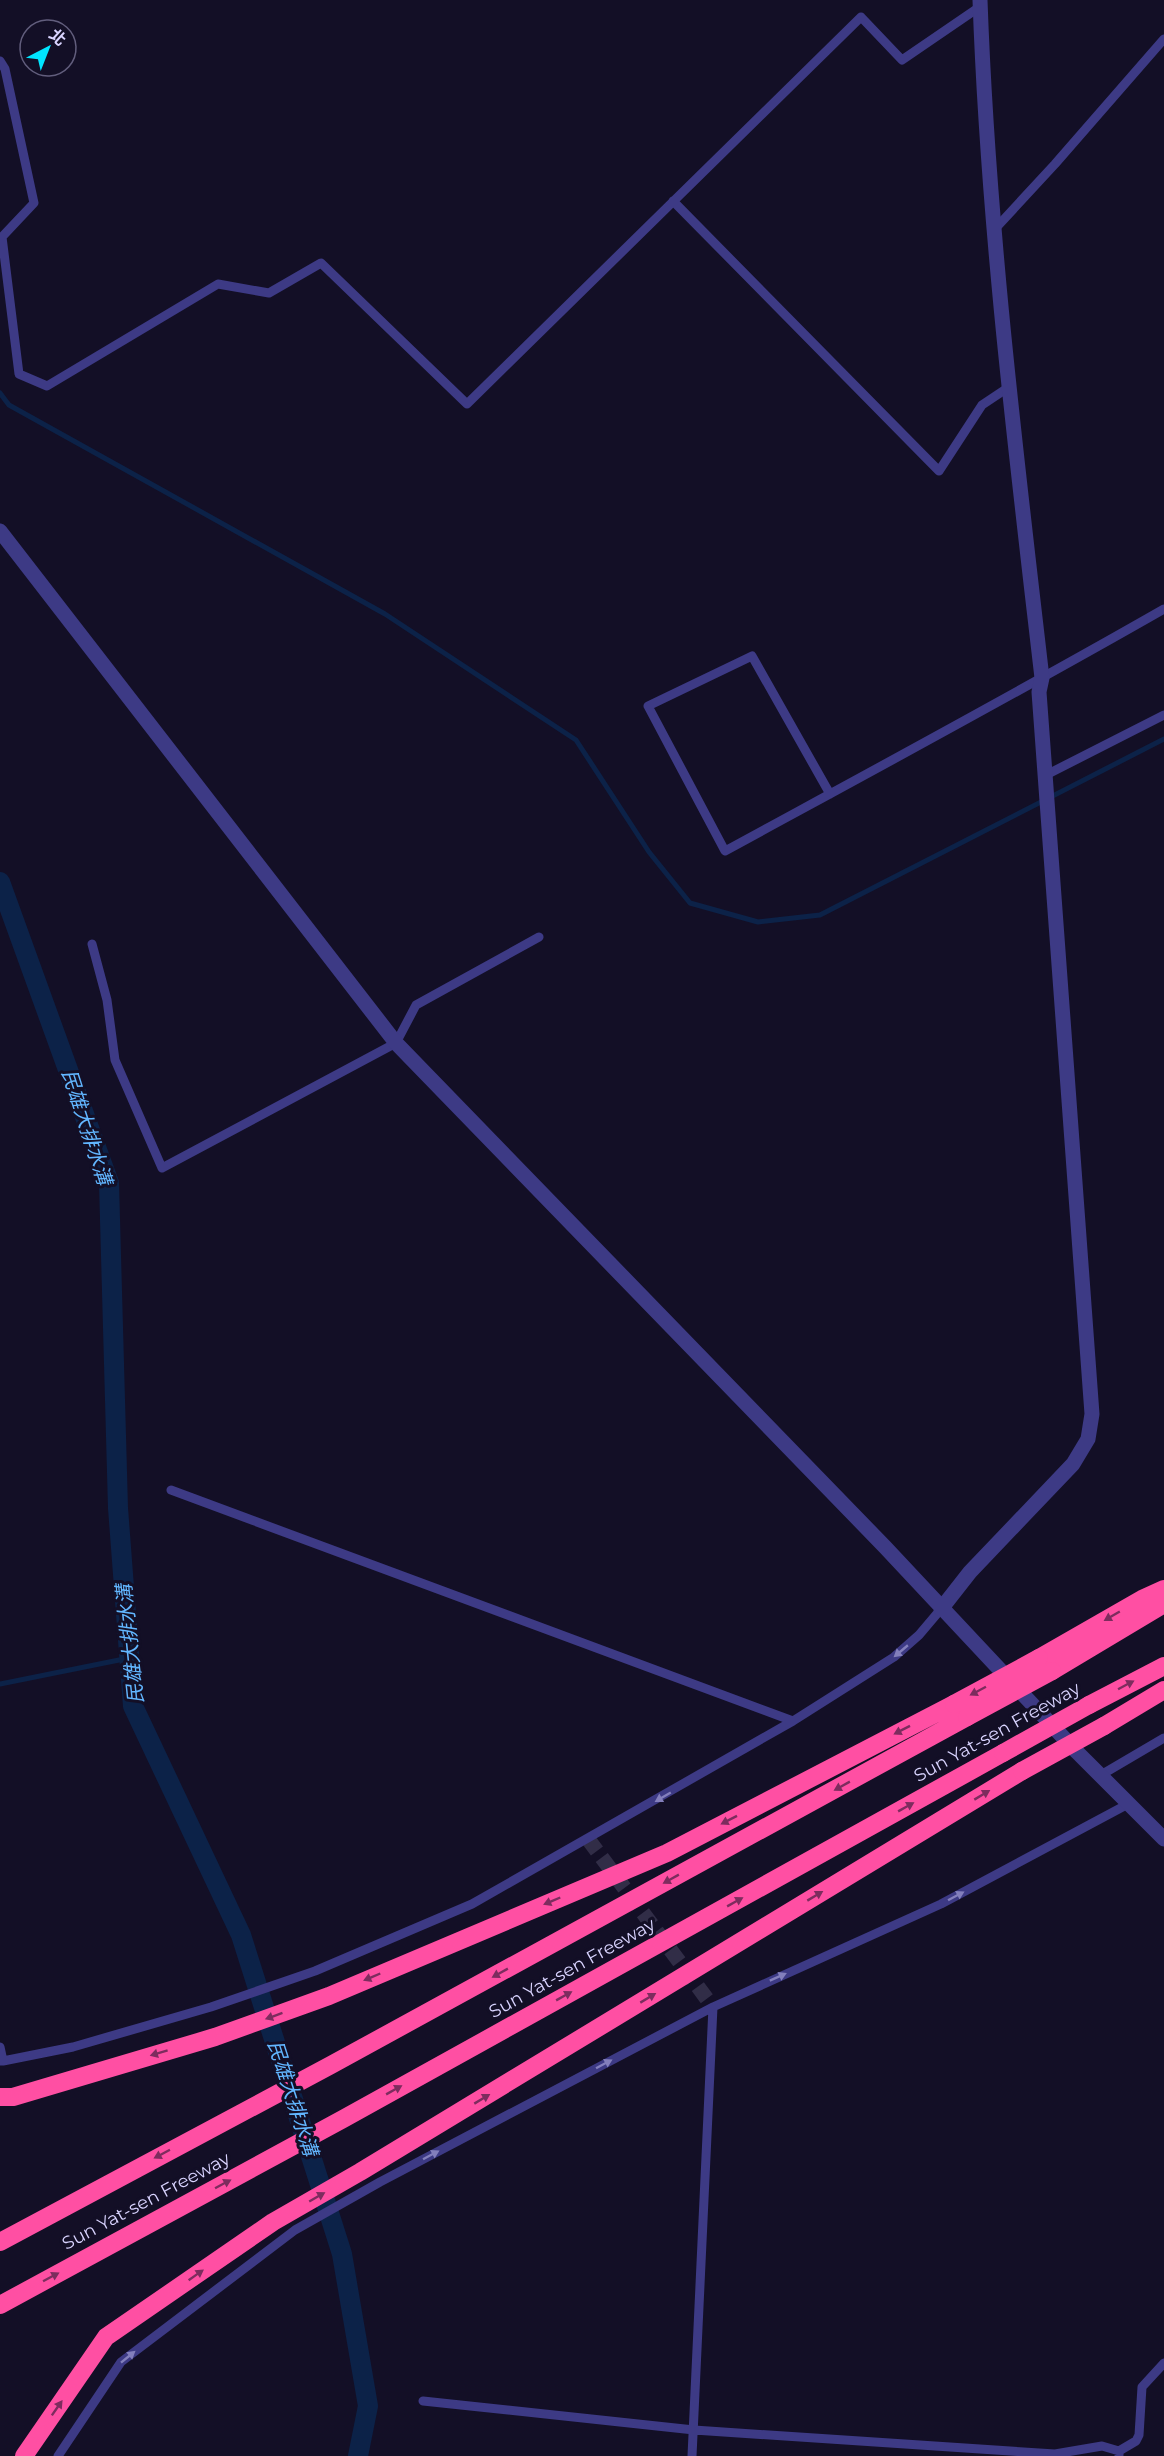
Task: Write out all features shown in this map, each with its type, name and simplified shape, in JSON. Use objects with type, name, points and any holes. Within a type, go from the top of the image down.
[{"type":"highway","points":[[4,2098],[215,2037],[329,1996],[667,1852],[954,1704],[1045,1664],[1142,1599],[1164,1589]]},
{"type":"highway","name":"Sun Yat-sen Freeway","points":[[0,2242],[250,2106],[331,2065],[967,1717],[1045,1664],[1164,1604]]},
{"type":"highway","name":"Sun Yat-sen Freeway","points":[[0,2305],[343,2119],[1089,1705],[1164,1666]]},
{"type":"highway","points":[[24,2456],[106,2337],[273,2222],[360,2172],[1022,1771],[1164,1690]]},
{"type":"street","points":[[941,1609],[970,1572],[1072,1464],[1088,1439],[1092,1414],[1039,692],[1042,678],[1009,387],[994,230],[984,117],[980,3]]},
{"type":"street","points":[[0,531],[396,1043],[885,1547],[941,1609],[1164,1839]]},
{"type":"lane","points":[[0,61],[5,69],[34,203],[2,237],[19,374],[47,386],[218,284],[269,294],[321,263],[467,404],[861,17],[902,60],[980,3]]},
{"type":"lane","points":[[994,230],[1164,39]]},
{"type":"lane","points":[[673,201],[939,471],[982,405],[1009,387]]},
{"type":"lane","points":[[830,794],[752,656],[648,706],[725,851],[830,794],[1042,678],[1164,609]]},
{"type":"lane","points":[[1047,790],[1164,715]]},
{"type":"lane","points":[[92,944],[107,1000],[115,1060],[162,1168],[396,1043],[416,1005],[539,937]]},
{"type":"lane","points":[[171,1490],[793,1721]]},
{"type":"lane","points":[[0,2047],[1,2061],[73,2048],[211,2007],[315,1971],[472,1904],[793,1721],[894,1657],[919,1635],[941,1609]]},
{"type":"lane","points":[[1101,1775],[1164,1738]]},
{"type":"lane","points":[[58,2456],[121,2362],[295,2230],[380,2182],[713,2007],[941,1904],[1130,1803]]},
{"type":"lane","points":[[692,2456],[713,2007]]},
{"type":"lane","points":[[423,2401],[694,2430],[1055,2454],[1102,2446],[1119,2454],[1136,2441],[1139,2435],[1142,2387],[1164,2363]]},
{"type":"waterway","points":[[0,393],[9,405],[385,614],[576,740],[649,852],[690,903],[758,922],[820,915],[1164,739]]},
{"type":"waterway","name":"民雄大排水溝","points":[[0,882],[109,1183],[118,1508],[133,1706],[241,1935],[342,2254],[368,2406],[358,2456]]},
{"type":"waterway","points":[[0,1684],[129,1658]]},
{"type":"tunnel","points":[[588,1839],[713,2007]]}]
